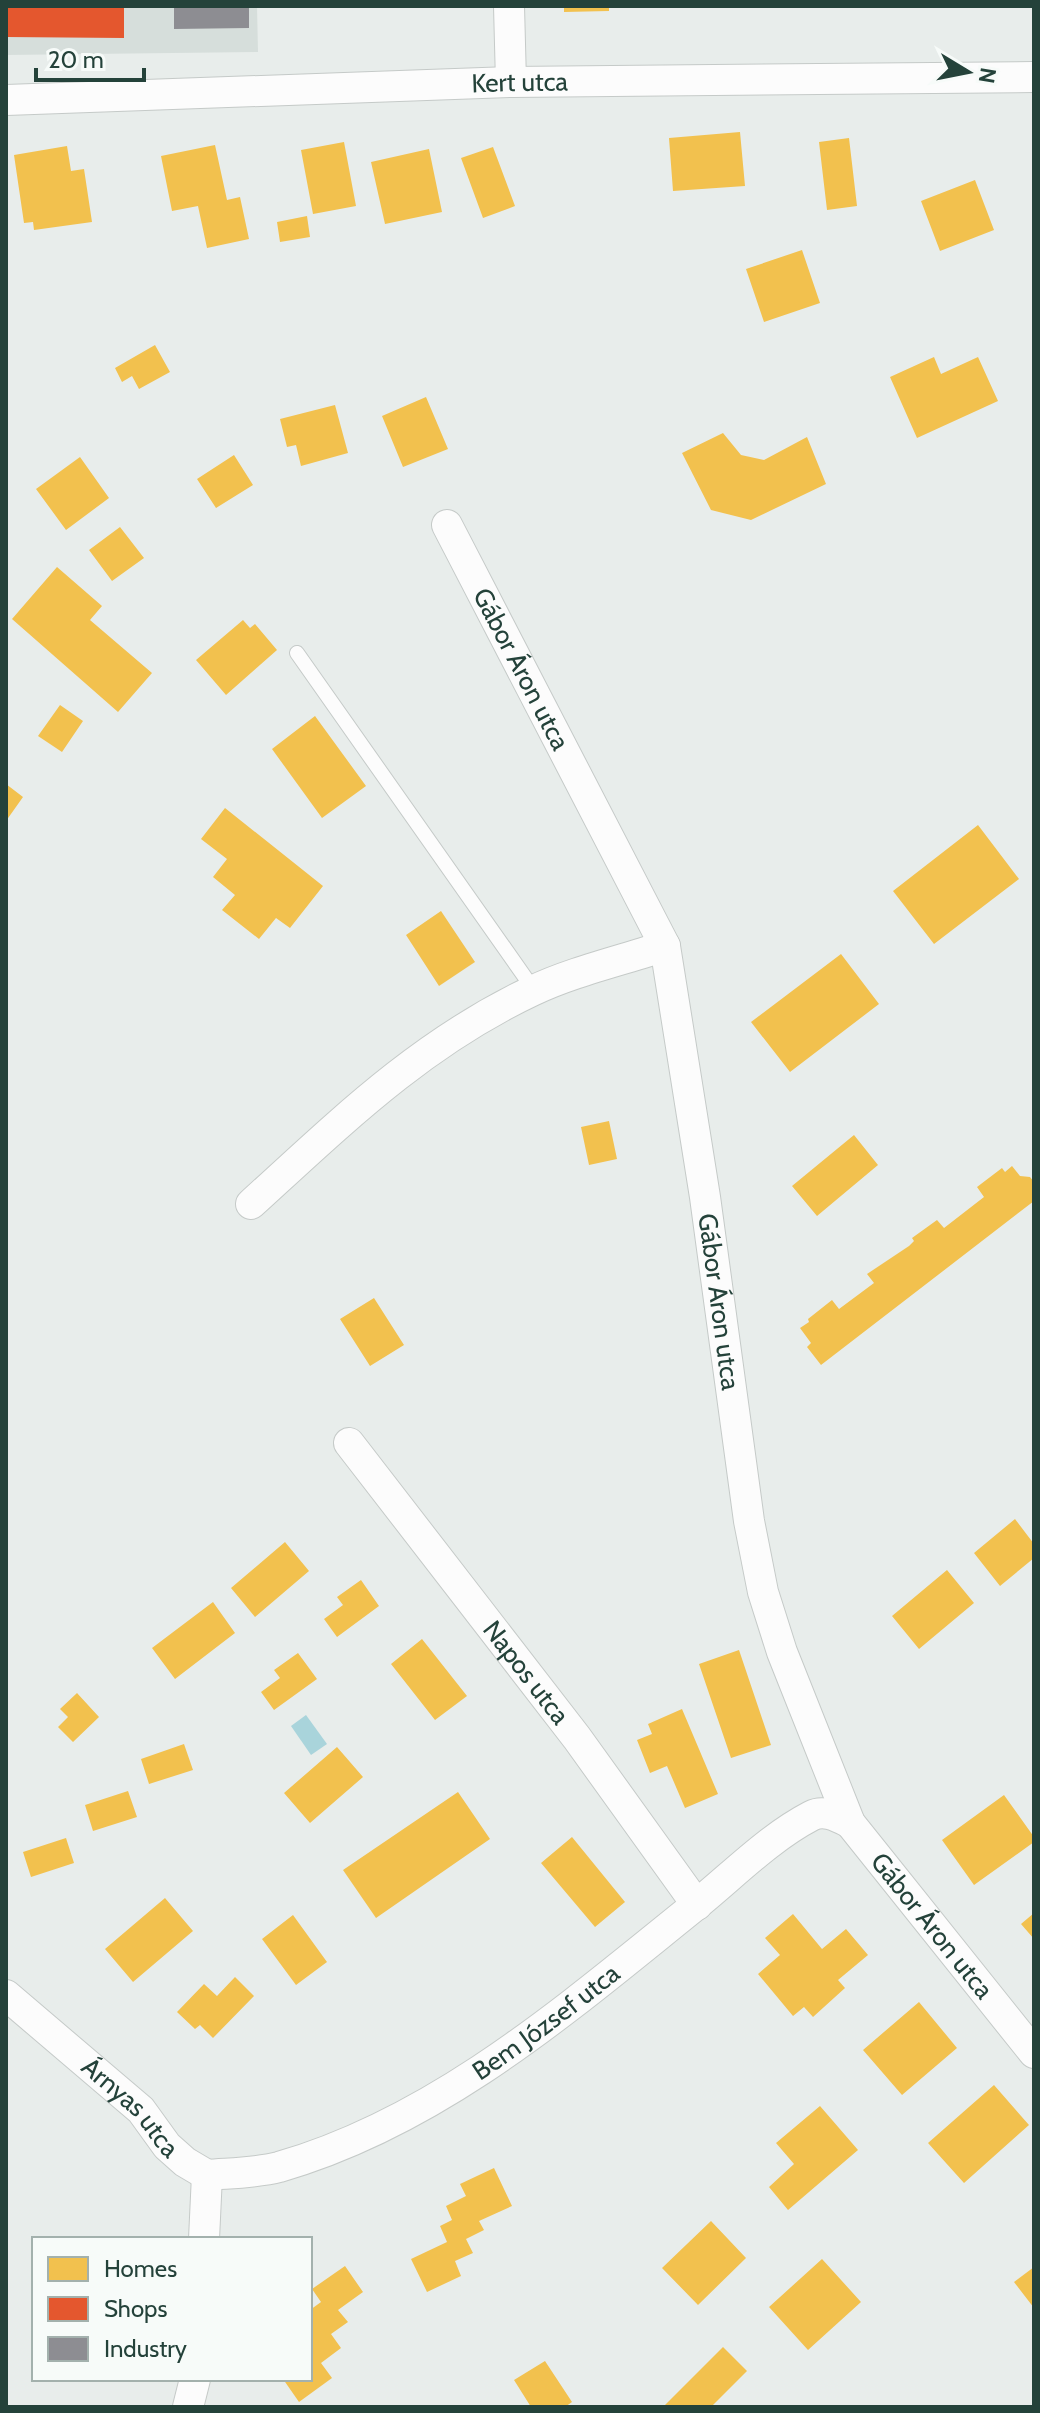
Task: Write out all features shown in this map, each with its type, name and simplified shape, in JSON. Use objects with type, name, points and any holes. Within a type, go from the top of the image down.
[{"type":"street","points":[[509,6],[511,82]]},
{"type":"street","name":"Kert utca","points":[[6,100],[511,82],[1034,77]]},
{"type":"street","name":"Gábor Áron utca","points":[[447,525],[665,946],[705,1197],[749,1521],[763,1592],[782,1652],[850,1823],[1034,2053]]},
{"type":"street","points":[[251,1204],[376,1090],[450,1035],[534,990],[665,946]]},
{"type":"street","name":"Napos utca","points":[[349,1443],[577,1738],[697,1905]]},
{"type":"street","name":"Bem József utca","points":[[207,2175],[278,2167],[370,2134],[469,2080],[565,2009],[775,1840],[814,1814],[832,1814],[850,1823]]},
{"type":"street","name":"Árnyas utca","points":[[6,1995],[141,2110],[167,2146],[207,2175],[204,2237]]},
{"type":"street","points":[[188,2407],[194,2381]]},
{"type":"lane","points":[[297,653],[534,990]]},
{"type":"shaded area","points":[[6,6],[257,6],[258,52],[6,55]]},
{"type":"water","points":[[306,1715],[327,1744],[311,1755],[291,1726]]},
{"type":"building: Homes","points":[[564,6],[609,6],[609,11],[564,12]]},
{"type":"building: Homes","points":[[740,132],[745,186],[673,191],[669,138]]},
{"type":"building: Homes","points":[[849,138],[857,206],[827,210],[819,142]]},
{"type":"building: Homes","points":[[344,142],[356,206],[313,214],[301,150]]},
{"type":"building: Homes","points":[[215,145],[227,200],[240,197],[249,239],[207,248],[198,206],[172,211],[161,156]]},
{"type":"building: Homes","points":[[67,146],[71,171],[84,169],[92,222],[34,230],[33,222],[24,223],[14,155]]},
{"type":"building: Homes","points":[[493,147],[515,206],[483,218],[461,158]]},
{"type":"building: Homes","points":[[429,149],[442,212],[385,224],[371,162]]},
{"type":"building: Homes","points":[[975,180],[994,230],[940,251],[921,201]]},
{"type":"building: Homes","points":[[307,216],[310,237],[280,242],[277,222]]},
{"type":"building: Homes","points":[[802,250],[820,303],[764,322],[746,269]]},
{"type":"building: Homes","points":[[155,345],[170,372],[139,389],[132,376],[122,382],[115,368]]},
{"type":"building: Homes","points":[[934,357],[941,374],[978,357],[998,401],[917,438],[890,377]]},
{"type":"building: Homes","points":[[426,397],[448,449],[403,467],[382,416]]},
{"type":"building: Homes","points":[[335,405],[348,453],[301,466],[296,445],[287,447],[280,419]]},
{"type":"building: Homes","points":[[723,433],[741,455],[764,460],[807,437],[826,484],[751,520],[711,510],[682,453]]},
{"type":"building: Homes","points":[[234,455],[253,485],[216,508],[197,479]]},
{"type":"building: Homes","points":[[80,457],[109,498],[66,530],[36,489]]},
{"type":"building: Homes","points":[[120,527],[144,558],[112,581],[89,550]]},
{"type":"building: Homes","points":[[57,567],[102,606],[90,620],[152,673],[118,712],[12,619]]},
{"type":"building: Homes","points":[[243,620],[250,628],[255,624],[277,650],[226,695],[196,660]]},
{"type":"building: Homes","points":[[60,705],[83,721],[62,752],[38,736]]},
{"type":"building: Homes","points":[[315,716],[366,786],[322,818],[272,749]]},
{"type":"building: Homes","points":[[6,784],[23,797],[6,821]]},
{"type":"building: Homes","points":[[225,808],[323,886],[290,928],[276,918],[259,939],[222,910],[235,895],[213,877],[227,859],[201,839]]},
{"type":"building: Homes","points":[[978,825],[1019,879],[934,944],[893,891]]},
{"type":"building: Homes","points":[[441,911],[475,962],[439,986],[406,935]]},
{"type":"building: Homes","points":[[841,954],[879,1004],[790,1072],[751,1022]]},
{"type":"building: Homes","points":[[609,1121],[617,1159],[589,1165],[581,1127]]},
{"type":"building: Homes","points":[[854,1135],[878,1165],[817,1216],[792,1186]]},
{"type":"building: Homes","points":[[1012,1166],[1020,1176],[1030,1177],[1034,1182],[1034,1201],[821,1365],[807,1347],[811,1343],[800,1328],[809,1322],[808,1319],[832,1300],[839,1309],[874,1283],[867,1274],[909,1246],[914,1241],[912,1238],[937,1220],[944,1228],[984,1197],[977,1187],[1002,1168],[1005,1172]]},
{"type":"building: Homes","points":[[374,1298],[404,1345],[370,1366],[340,1319]]},
{"type":"building: Homes","points":[[1015,1519],[1034,1544],[1034,1558],[1000,1586],[974,1553]]},
{"type":"building: Homes","points":[[285,1542],[309,1571],[255,1617],[231,1588]]},
{"type":"building: Homes","points":[[947,1570],[974,1603],[919,1649],[892,1616]]},
{"type":"building: Homes","points":[[361,1580],[379,1606],[337,1637],[324,1619],[343,1605],[337,1597]]},
{"type":"building: Homes","points":[[213,1602],[235,1633],[175,1679],[152,1648]]},
{"type":"building: Homes","points":[[422,1639],[467,1696],[435,1720],[391,1664]]},
{"type":"building: Homes","points":[[739,1650],[771,1745],[731,1758],[699,1664]]},
{"type":"building: Homes","points":[[298,1653],[317,1679],[274,1710],[261,1692],[280,1678],[274,1670]]},
{"type":"building: Homes","points":[[77,1693],[99,1717],[73,1742],[58,1727],[68,1717],[60,1709]]},
{"type":"building: Homes","points":[[682,1709],[718,1794],[685,1808],[667,1766],[650,1773],[637,1740],[652,1734],[648,1724]]},
{"type":"building: Homes","points":[[184,1744],[193,1770],[149,1784],[141,1759]]},
{"type":"building: Homes","points":[[337,1747],[363,1777],[310,1823],[284,1793]]},
{"type":"building: Homes","points":[[128,1791],[137,1817],[93,1831],[85,1805]]},
{"type":"building: Homes","points":[[458,1792],[490,1839],[376,1918],[343,1870]]},
{"type":"building: Homes","points":[[1004,1795],[1034,1837],[1034,1842],[974,1885],[942,1840]]},
{"type":"building: Homes","points":[[572,1837],[625,1902],[595,1927],[541,1863]]},
{"type":"building: Homes","points":[[66,1838],[74,1863],[31,1877],[23,1852]]},
{"type":"building: Homes","points":[[165,1898],[193,1931],[133,1982],[105,1949]]},
{"type":"building: Homes","points":[[1034,1913],[1034,1939],[1021,1924]]},
{"type":"building: Homes","points":[[793,1914],[822,1949],[846,1929],[868,1955],[838,1980],[845,1988],[813,2017],[804,2007],[793,2016],[758,1974],[780,1955],[765,1938]]},
{"type":"building: Homes","points":[[293,1915],[327,1962],[296,1985],[262,1939]]},
{"type":"building: Homes","points":[[235,1977],[254,1996],[213,2038],[200,2025],[195,2029],[177,2012],[204,1984],[217,1996]]},
{"type":"building: Homes","points":[[919,2002],[957,2048],[902,2095],[863,2050]]},
{"type":"building: Homes","points":[[994,2085],[1029,2125],[964,2183],[928,2143]]},
{"type":"building: Homes","points":[[820,2106],[858,2150],[788,2210],[769,2187],[794,2164],[776,2143]]},
{"type":"building: Homes","points":[[494,2168],[512,2206],[479,2221],[484,2230],[466,2239],[473,2253],[455,2261],[461,2276],[427,2292],[411,2259],[447,2242],[440,2226],[452,2220],[446,2206],[466,2196],[460,2184]]},
{"type":"building: Homes","points":[[711,2221],[746,2258],[698,2305],[662,2268]]},
{"type":"building: Homes","points":[[822,2259],[861,2302],[808,2350],[769,2307]]},
{"type":"building: Homes","points":[[345,2266],[363,2292],[338,2310],[348,2322],[331,2334],[341,2348],[321,2363],[332,2378],[299,2402],[284,2381],[312,2381],[312,2309],[321,2302],[312,2289]]},
{"type":"building: Homes","points":[[1034,2267],[1034,2308],[1014,2282]]},
{"type":"building: Homes","points":[[723,2347],[747,2371],[711,2407],[663,2407]]},
{"type":"building: Homes","points":[[545,2361],[572,2402],[565,2407],[531,2407],[514,2380]]},
{"type":"building: Shops","points":[[6,6],[124,6],[124,38],[6,37]]},
{"type":"building: Industry","points":[[174,6],[249,6],[249,28],[174,29]]}]
